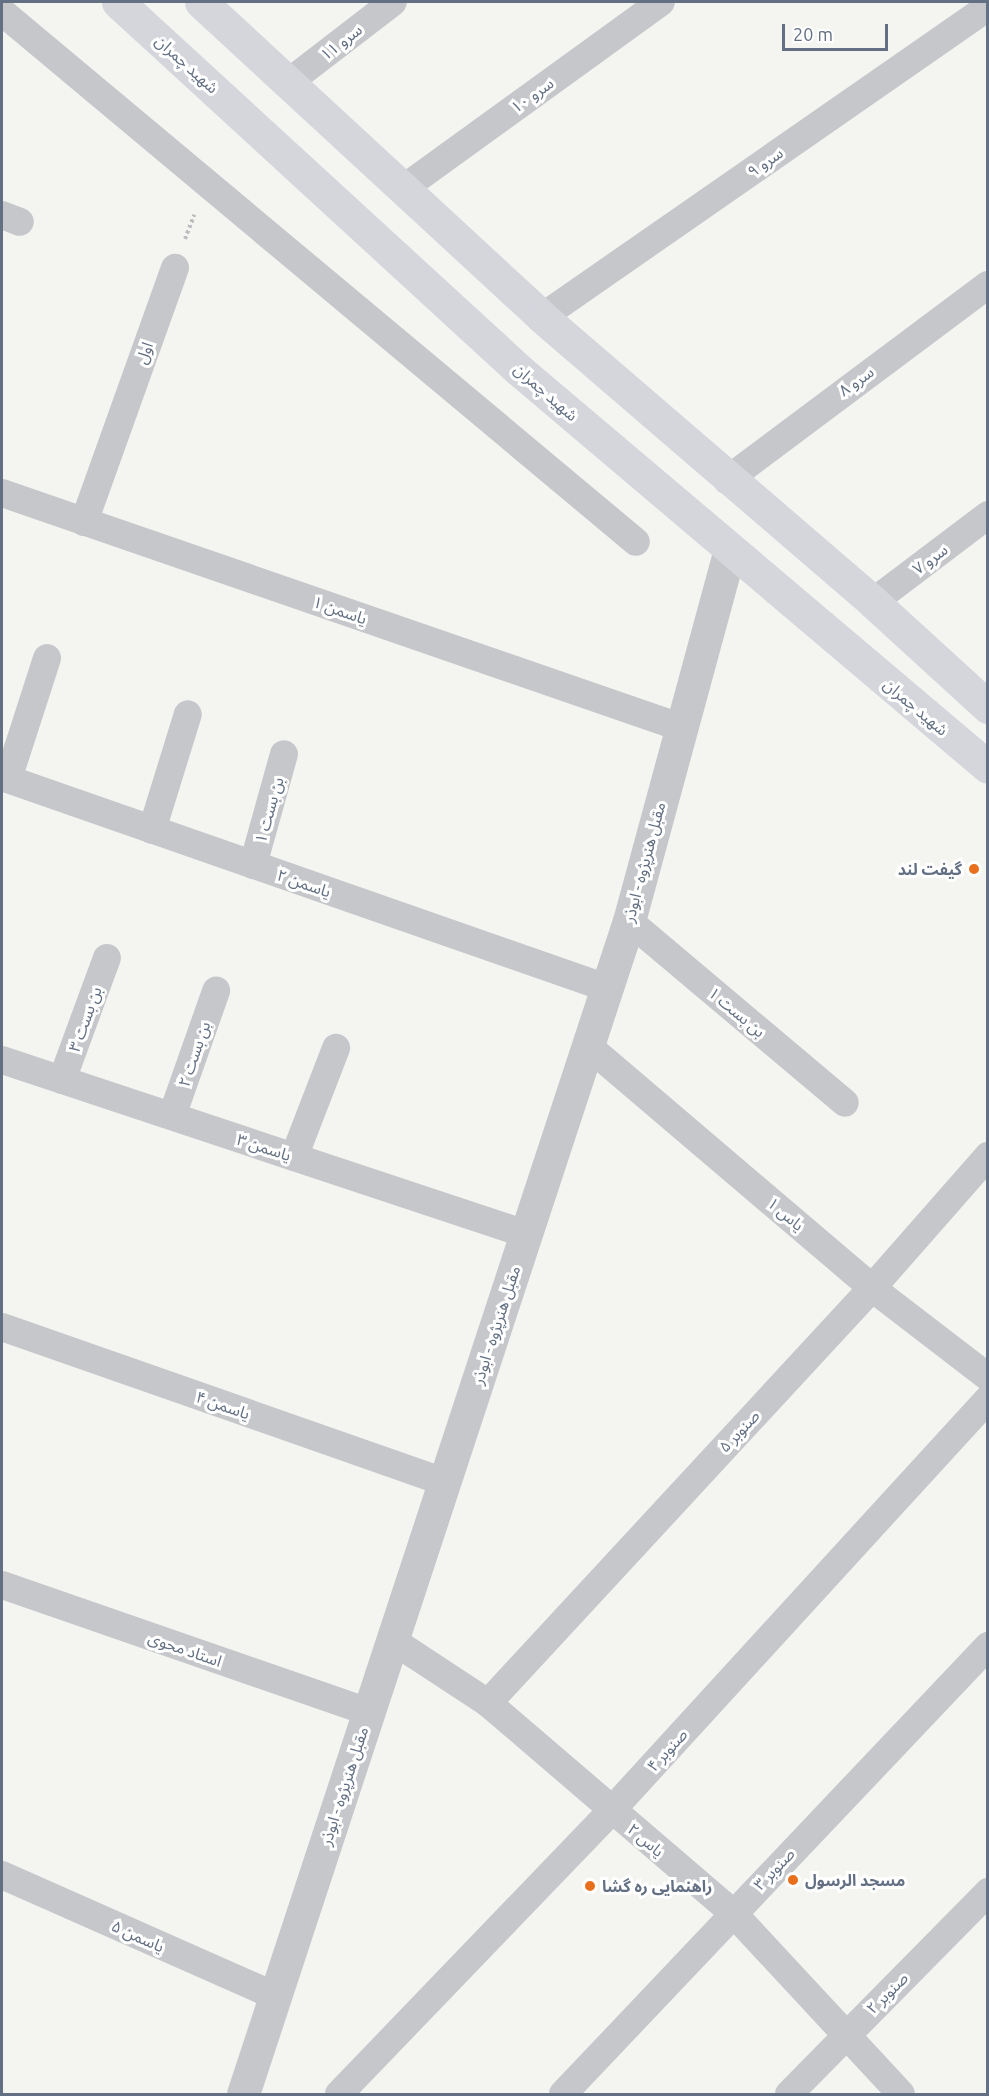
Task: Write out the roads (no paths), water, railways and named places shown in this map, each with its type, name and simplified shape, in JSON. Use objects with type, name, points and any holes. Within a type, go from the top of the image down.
[{"type":"main road","name":"شهید چمران","points":[[118,2],[519,370],[987,767]]},
{"type":"main road","points":[[201,2],[542,317],[727,480],[873,602],[987,708]]},
{"type":"street","name":"سرو ۱۱","points":[[289,82],[393,2]]},
{"type":"street","name":"سرو ۱۰","points":[[404,188],[661,2]]},
{"type":"street","name":"سرو ۹","points":[[542,317],[987,8]]},
{"type":"street","points":[[2,12],[205,185],[636,542]]},
{"type":"street","name":"اول","points":[[84,522],[175,268]]},
{"type":"street","name":"سرو ۸","points":[[727,480],[987,285]]},
{"type":"street","name":"یاسمن ۱","points":[[2,493],[680,727]]},
{"type":"street","name":"سرو ۷","points":[[873,602],[987,515]]},
{"type":"street","name":"مقبل هنرپژوه - ابوذر","points":[[243,2094],[629,921],[730,549]]},
{"type":"street","points":[[5,778],[47,658]]},
{"type":"street","points":[[152,830],[188,714]]},
{"type":"street","name":"بن بست ۱","points":[[253,865],[284,754]]},
{"type":"street","name":"یاسمن ۲","points":[[5,778],[607,988]]},
{"type":"street","name":"بن بست ۱","points":[[629,921],[845,1103]]},
{"type":"street","name":"بن بست ۳","points":[[62,1080],[107,958]]},
{"type":"street","name":"بن بست ۲","points":[[172,1116],[216,991]]},
{"type":"street","name":"یاس ۱","points":[[588,1046],[872,1288],[987,1377]]},
{"type":"street","points":[[294,1157],[336,1048]]},
{"type":"street","name":"یاسمن ۳","points":[[2,1060],[526,1234]]},
{"type":"street","name":"صنوبر ۵","points":[[488,1702],[872,1288],[987,1156]]},
{"type":"street","name":"یاسمن ۴","points":[[2,1327],[444,1482]]},
{"type":"street","name":"صنوبر ۴","points":[[339,2094],[611,1811],[987,1399]]},
{"type":"street","name":"استاد محوی","points":[[2,1585],[368,1712]]},
{"type":"street","name":"یاس ۲","points":[[392,1640],[488,1702],[611,1811],[732,1912],[847,2033],[901,2094]]},
{"type":"street","name":"صنوبر ۳","points":[[563,2094],[732,1912],[987,1646]]},
{"type":"street","name":"یاسمن ۵","points":[[2,1875],[275,1996]]},
{"type":"street","name":"صنوبر ۲","points":[[789,2094],[987,1892]]},
{"type":"place","name":"گیفت لند","points":[[974,869]]},
{"type":"place","name":"مسجد الرسول","points":[[793,1880]]},
{"type":"place","name":"راهنمایی ره گشا","points":[[590,1886]]}]
